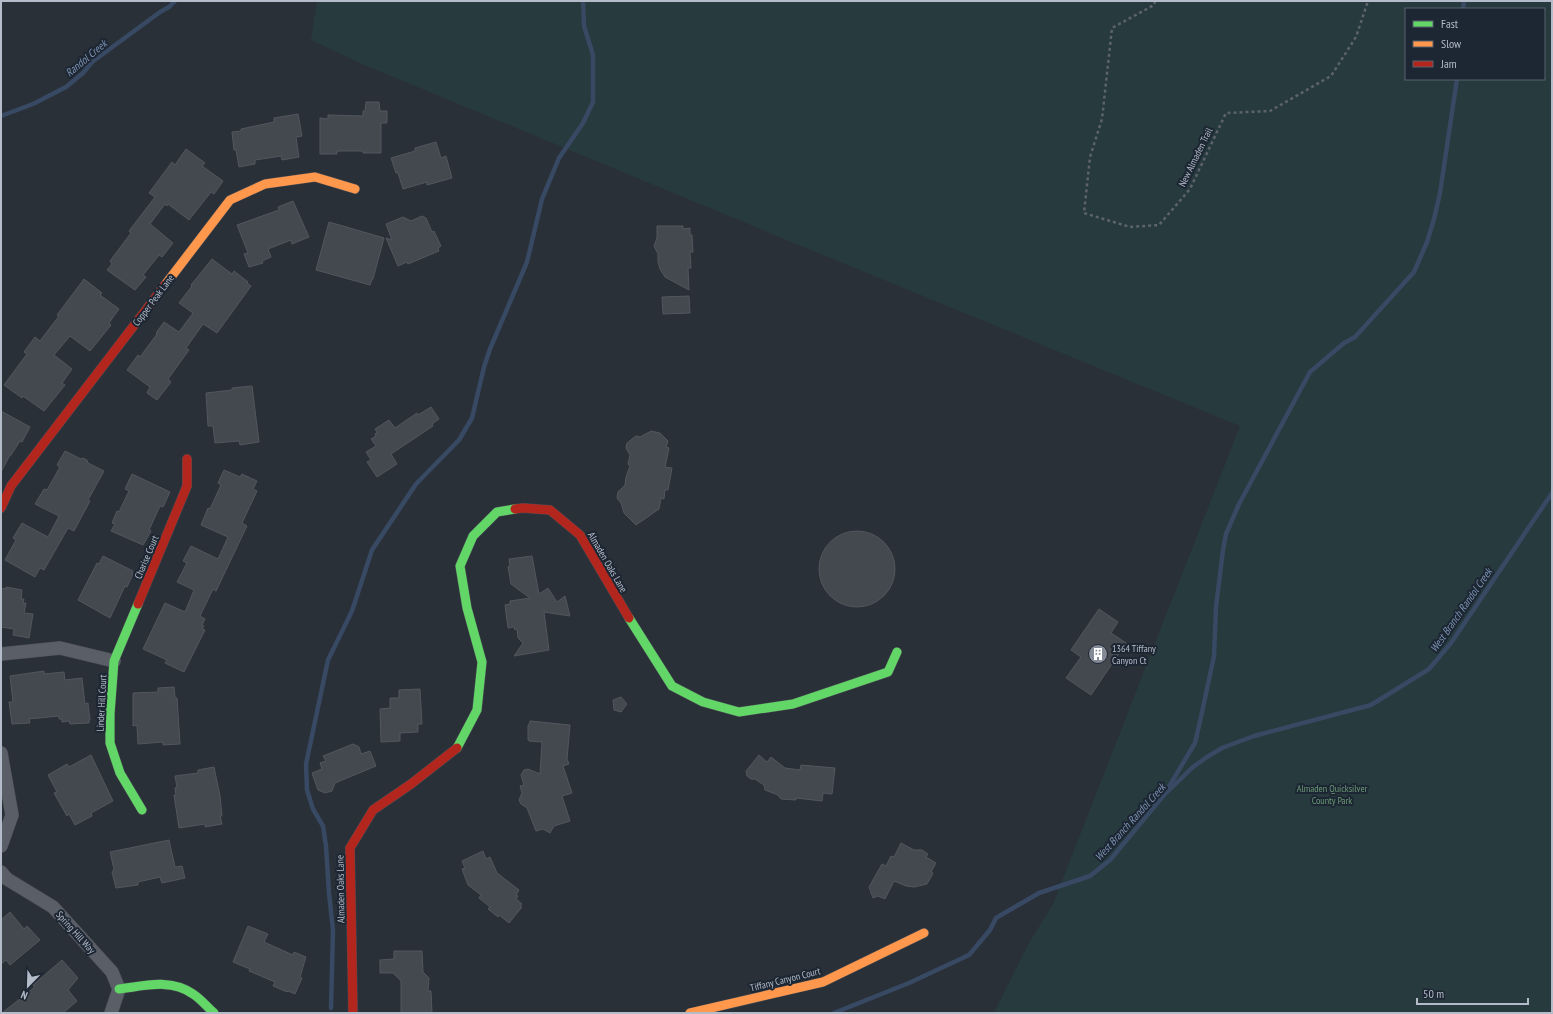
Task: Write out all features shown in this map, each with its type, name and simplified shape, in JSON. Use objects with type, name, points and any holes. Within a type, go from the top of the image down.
[{"type":"street","name":"Copper Peak Lane","points":[[1,508],[12,486],[230,200],[265,184],[315,177],[355,189]]},
{"type":"street","name":"Charise Court","points":[[114,661],[187,486],[187,459]]},
{"type":"street","name":"Almaden Oaks Lane","points":[[353,1013],[350,848],[373,810],[411,784],[457,748],[477,710],[482,662],[467,608],[460,566],[473,536],[497,512],[523,508],[550,510],[580,535],[621,606],[672,686],[703,702],[739,712],[794,704],[888,672],[897,652]]},
{"type":"street","points":[[1,654],[60,648],[114,661]]},
{"type":"street","name":"Linder Hill Court","points":[[114,661],[110,714],[110,743],[120,773],[142,810]]},
{"type":"street","points":[[1,753],[12,815],[1,846]]},
{"type":"street","name":"Spring Hill Way","points":[[1,872],[7,879],[53,907],[112,972],[119,989]]},
{"type":"street","name":"Tiffany Canyon Court","points":[[690,1013],[823,982],[924,933]]},
{"type":"street","points":[[111,1013],[119,989],[156,984],[172,984],[190,992],[214,1013]]},
{"type":"path","name":"New Almaden Trail","points":[[1155,1],[1154,5],[1112,28],[1102,119],[1090,157],[1084,213],[1130,227],[1159,225],[1190,189],[1226,113],[1270,111],[1331,76],[1356,37],[1368,1]]},
{"type":"green space","name":"Almaden Quicksilver County Park","points":[[317,1],[1552,1],[1552,1013],[994,1013],[1029,943],[1053,904],[1240,426],[362,64],[311,40]]},
{"type":"building","points":[[366,102],[379,102],[380,111],[387,111],[387,123],[381,123],[381,153],[337,151],[337,154],[320,154],[320,118],[328,119],[328,115],[363,116]]},
{"type":"building","points":[[298,114],[302,136],[296,137],[299,157],[282,160],[281,156],[255,160],[255,164],[239,167],[236,150],[234,150],[232,132],[274,122],[274,118]]},
{"type":"building","points":[[436,142],[441,158],[446,156],[452,178],[427,185],[427,182],[403,189],[391,158],[415,151],[415,148]]},
{"type":"building","points":[[186,149],[205,163],[202,166],[223,181],[214,194],[211,192],[189,220],[168,204],[167,206],[165,204],[150,224],[173,243],[162,257],[159,255],[143,275],[146,277],[135,290],[107,270],[112,264],[110,261],[131,233],[129,231],[155,197],[149,193],[172,162],[175,165]]},
{"type":"building","points":[[293,201],[309,237],[292,244],[291,240],[268,249],[271,257],[262,261],[263,263],[249,267],[244,254],[248,253],[237,225],[279,210],[278,207]]},
{"type":"building","points":[[422,216],[426,218],[432,232],[434,231],[441,246],[438,248],[439,251],[408,264],[407,262],[398,266],[386,238],[392,240],[386,224],[403,217],[411,221]]},
{"type":"building","points":[[329,222],[384,238],[370,285],[316,270]]},
{"type":"building","points":[[657,226],[683,226],[683,229],[690,228],[693,252],[690,252],[691,268],[688,268],[689,290],[665,277],[660,269],[658,254],[654,246],[657,238]]},
{"type":"building","points":[[212,259],[232,274],[234,271],[251,286],[217,333],[203,324],[186,348],[189,350],[168,379],[171,382],[157,400],[147,393],[150,387],[127,370],[138,355],[140,357],[164,322],[179,332],[193,313],[179,303],[192,286],[191,285]]},
{"type":"building","points":[[84,279],[102,293],[100,295],[119,309],[109,323],[111,325],[90,351],[70,336],[54,355],[72,369],[62,383],[65,385],[44,411],[4,385],[27,354],[24,352],[35,337],[40,341]]},
{"type":"building","points":[[689,296],[690,313],[663,314],[662,297]]},
{"type":"building","points":[[252,386],[259,442],[240,445],[239,441],[215,443],[213,426],[208,426],[206,393]]},
{"type":"building","points":[[431,407],[439,419],[432,424],[433,426],[391,454],[397,464],[377,477],[367,462],[371,460],[366,452],[376,446],[371,439],[376,436],[375,434],[377,432],[375,429],[389,420],[395,428],[417,413],[418,415]]},
{"type":"building","points":[[1,411],[30,427],[22,442],[20,441],[10,455],[1,472]]},
{"type":"building","points":[[651,431],[660,433],[668,441],[666,447],[669,448],[665,467],[672,468],[668,490],[665,490],[664,499],[661,498],[659,509],[636,525],[624,513],[621,503],[617,498],[618,492],[625,485],[630,466],[628,464],[630,455],[626,448],[627,443],[636,436],[640,437]]},
{"type":"building","points":[[65,451],[81,459],[83,458],[87,460],[88,463],[104,471],[88,500],[90,501],[74,531],[68,528],[44,570],[40,568],[35,577],[5,560],[16,540],[13,538],[22,523],[48,537],[59,516],[35,504],[44,489],[47,490],[60,467],[57,465]]},
{"type":"building","points":[[224,470],[240,477],[242,474],[257,481],[253,489],[257,491],[242,523],[247,526],[216,591],[213,589],[200,616],[205,619],[202,629],[205,630],[184,672],[165,663],[167,660],[143,649],[165,603],[185,612],[194,590],[177,582],[187,563],[183,561],[191,546],[218,559],[228,537],[201,525],[208,508],[210,509],[221,485],[218,483]]},
{"type":"building","points":[[132,474],[170,492],[163,507],[160,506],[149,530],[151,531],[143,545],[111,531],[115,524],[112,523],[117,511],[119,512],[129,491],[125,489]]},
{"type":"building","points":[[857,531],[872,534],[884,542],[892,554],[895,569],[892,584],[884,596],[872,604],[857,607],[842,604],[830,596],[822,584],[819,569],[822,554],[830,542],[842,534]]},
{"type":"building","points":[[103,556],[133,571],[127,587],[125,586],[110,618],[78,600],[97,563],[99,564]]},
{"type":"building","points":[[532,556],[539,594],[548,588],[557,602],[565,596],[570,616],[544,612],[549,650],[514,656],[523,643],[518,638],[517,629],[515,630],[514,627],[508,628],[505,605],[510,604],[510,601],[530,598],[511,584],[508,567],[510,565],[509,559]]},
{"type":"building","points":[[6,587],[22,590],[21,599],[24,599],[23,603],[26,603],[24,613],[33,614],[29,638],[13,635],[14,629],[1,627],[1,588],[6,589]]},
{"type":"building","name":"1364 Tiffany Canyon Ct","points":[[1099,609],[1118,622],[1111,633],[1126,643],[1091,695],[1066,678],[1081,657],[1071,650]]},
{"type":"building","points":[[44,671],[44,674],[64,672],[65,680],[82,678],[85,704],[88,703],[89,723],[70,724],[69,721],[62,722],[62,719],[59,719],[59,716],[29,719],[30,723],[12,724],[9,702],[13,702],[10,676]]},
{"type":"building","points":[[174,687],[175,698],[177,698],[180,744],[163,745],[163,742],[138,744],[137,725],[133,726],[133,693],[158,692],[158,688]]},
{"type":"building","points":[[420,689],[422,724],[418,724],[418,732],[400,733],[400,741],[381,742],[380,709],[390,708],[390,698],[399,698],[399,690]]},
{"type":"building","points":[[621,697],[627,704],[621,712],[614,710],[613,700]]},
{"type":"building","points":[[530,721],[570,725],[567,759],[569,764],[563,766],[572,793],[562,796],[570,821],[554,826],[550,833],[543,829],[536,831],[527,808],[521,804],[519,800],[522,793],[520,786],[524,785],[521,775],[524,770],[528,769],[540,774],[542,742],[528,740],[528,725]]},
{"type":"building","points":[[353,744],[359,747],[361,754],[370,751],[376,766],[335,783],[332,791],[325,793],[318,790],[312,773],[322,769],[320,763],[326,761],[323,756]]},
{"type":"building","points":[[91,755],[113,801],[91,813],[92,816],[75,825],[69,814],[67,816],[54,793],[57,792],[48,775],[67,764],[69,767]]},
{"type":"building","points":[[759,755],[767,762],[771,757],[785,768],[800,770],[801,765],[835,768],[832,794],[823,793],[822,801],[796,798],[796,800],[781,799],[778,795],[765,790],[764,785],[747,776],[746,771]]},
{"type":"building","points":[[214,767],[220,796],[222,816],[220,816],[222,824],[205,827],[205,824],[179,828],[174,795],[176,795],[175,788],[177,787],[175,776],[198,773],[198,770]]},
{"type":"building","points":[[169,840],[175,867],[182,866],[185,878],[162,883],[160,877],[138,882],[138,885],[116,888],[112,872],[114,869],[110,852]]},
{"type":"building","points":[[901,843],[914,850],[922,850],[928,854],[926,857],[936,863],[931,872],[933,873],[931,877],[927,884],[914,887],[906,886],[894,881],[885,899],[878,896],[873,898],[869,887],[882,864],[886,866],[891,856],[894,857]]},
{"type":"building","points":[[483,851],[486,859],[490,857],[497,873],[519,890],[516,895],[518,896],[516,899],[522,904],[520,906],[522,907],[509,923],[488,909],[490,907],[479,898],[481,895],[468,885],[462,869],[465,868],[462,861]]},
{"type":"building","points":[[10,912],[24,929],[27,926],[40,940],[10,965],[6,960],[1,964],[1,920]]},
{"type":"building","points":[[248,926],[268,934],[264,942],[293,955],[294,952],[306,957],[300,977],[302,978],[295,994],[273,986],[275,982],[249,971],[250,969],[233,962]]},
{"type":"building","points":[[394,951],[422,951],[423,972],[429,978],[428,991],[431,991],[432,1013],[401,1013],[401,981],[393,973],[380,973],[380,960],[394,959]]},
{"type":"building","points":[[62,960],[78,978],[68,990],[77,1001],[63,1013],[2,1013],[35,987],[33,985]]},
{"type":"waterway","name":"Randol Creek","points":[[1,116],[33,104],[66,87],[83,73],[92,62],[169,7],[175,1]]},
{"type":"waterway","points":[[331,1008],[333,930],[326,846],[323,826],[313,809],[307,790],[306,764],[328,660],[352,611],[372,550],[416,484],[459,440],[472,418],[484,367],[490,349],[527,262],[542,199],[559,158],[583,123],[593,102],[593,55],[584,26],[583,1]]},
{"type":"waterway","points":[[1463,8],[1464,1]]},
{"type":"waterway","points":[[1167,790],[1195,743],[1201,717],[1214,656],[1216,607],[1226,534],[1239,504],[1310,372],[1344,343],[1355,337],[1414,272],[1427,242],[1440,193],[1457,80]]},
{"type":"waterway","name":"West Branch Randol Creek","points":[[834,1013],[909,983],[969,955],[990,930],[996,918],[1039,893],[1090,876],[1110,860],[1164,795],[1193,767],[1222,748],[1254,736],[1371,705],[1429,669],[1451,643],[1552,493]]},
{"type":"traffic: fast","points":[[457,748],[477,710],[482,662],[467,608],[460,566],[473,536],[497,512],[515,509]]},
{"type":"traffic: fast","points":[[138,604],[114,661],[110,714],[110,743],[120,773],[142,810]]},
{"type":"traffic: fast","points":[[629,618],[672,686],[703,702],[739,712],[793,704],[888,672],[897,652]]},
{"type":"traffic: fast","points":[[119,989],[157,984],[176,986],[185,989],[196,996],[214,1013]]},
{"type":"traffic: slow","points":[[165,285],[230,200],[265,184],[315,177],[355,189]]},
{"type":"traffic: slow","points":[[690,1013],[823,982],[924,933]]},
{"type":"traffic: jam","points":[[1,508],[11,486],[165,285]]},
{"type":"traffic: jam","points":[[138,604],[187,486],[187,459]]},
{"type":"traffic: jam","points":[[515,509],[523,508],[550,510],[580,535],[629,618]]},
{"type":"traffic: jam","points":[[353,1013],[350,848],[373,810],[411,784],[457,748]]},
{"type":"place","name":"1364 Tiffany Canyon Ct","points":[[1098,654]]}]
